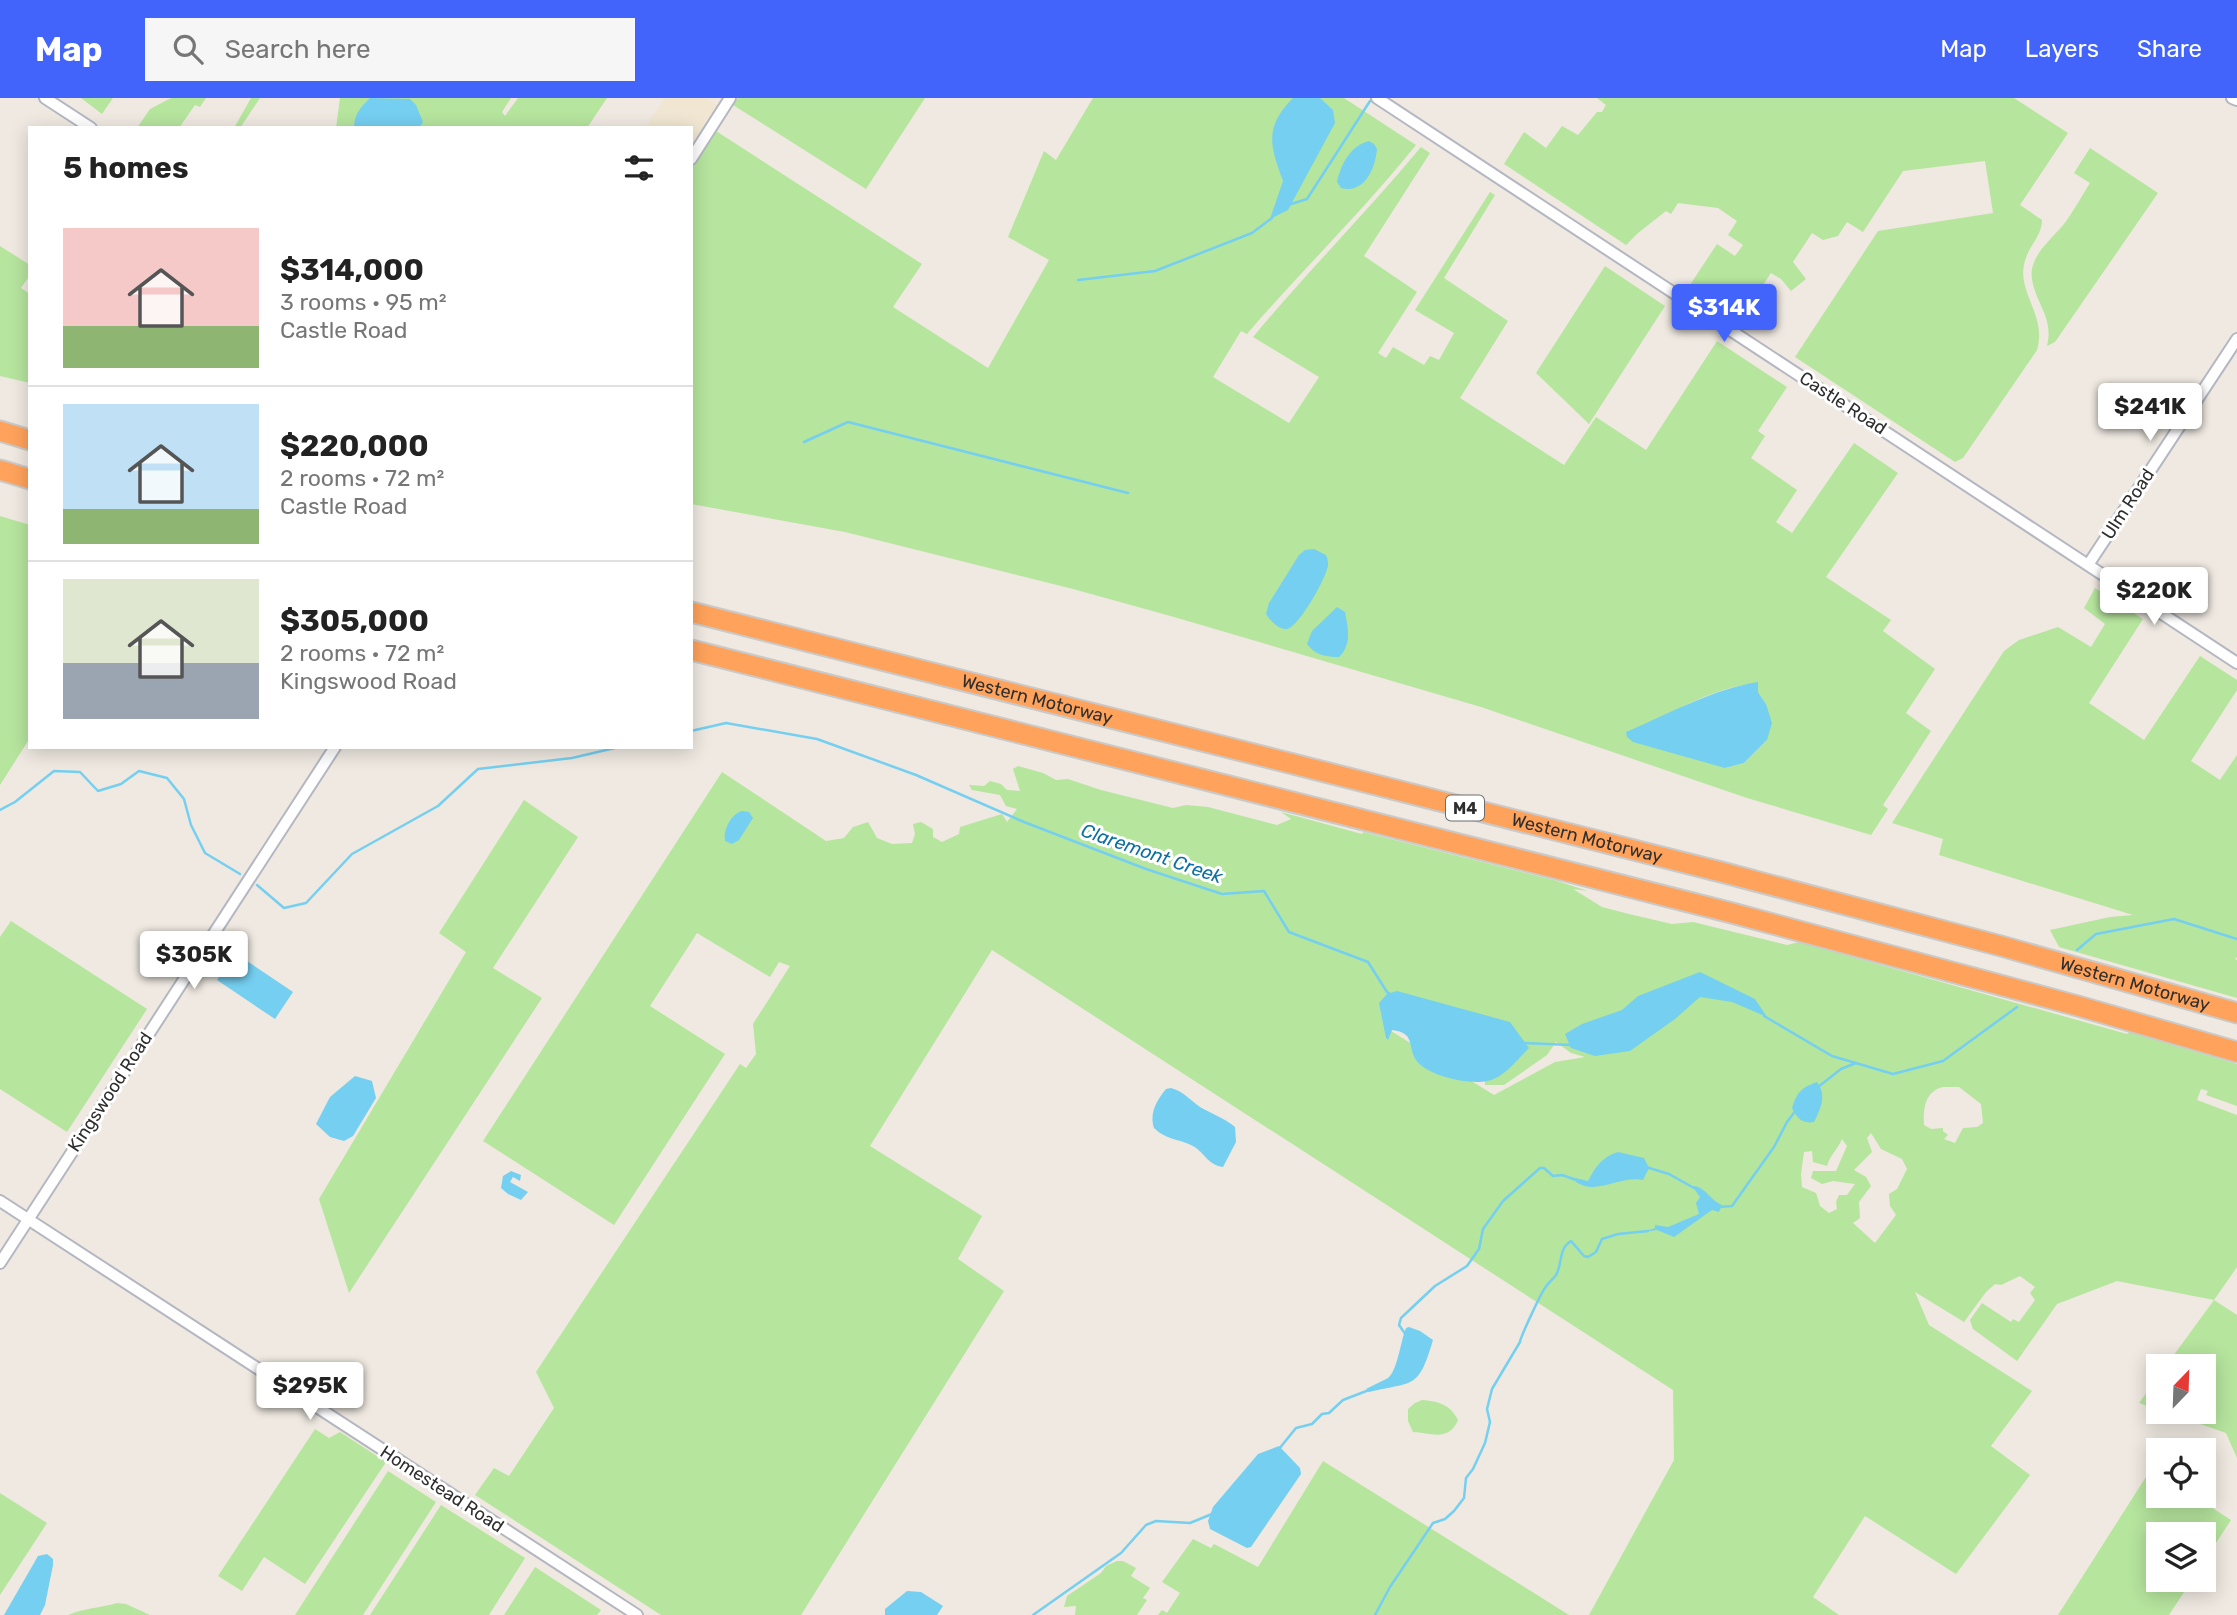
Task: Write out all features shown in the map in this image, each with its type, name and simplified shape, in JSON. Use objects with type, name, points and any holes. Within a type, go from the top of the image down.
[{"type":"highway","points":[[0,431],[28,439]]},
{"type":"highway","points":[[0,470],[28,478]]},
{"type":"highway","name":"Western Motorway","points":[[693,613],[1725,873],[2001,946],[2237,1013]]},
{"type":"highway","name":"Western Motorway","points":[[693,651],[1719,909],[2237,1052]]},
{"type":"street","points":[[45,98],[88,126]]},
{"type":"street","points":[[693,156],[730,98]]},
{"type":"street","name":"Castle Road","points":[[1377,98],[2237,663]]},
{"type":"street","name":"Ulm Road","points":[[2088,565],[2237,339]]},
{"type":"street","name":"Kingswood Road","points":[[0,1263],[334,749]]},
{"type":"street","name":"Homestead Road","points":[[0,1201],[637,1615]]},
{"type":"shaded area","points":[[665,98],[707,98],[718,105],[693,142],[693,126],[646,126]]},
{"type":"green space","points":[[81,98],[113,98],[102,114]]},
{"type":"green space","points":[[171,98],[206,98],[200,107],[195,105],[180,126],[138,126],[150,109]]},
{"type":"green space","points":[[251,98],[260,98],[241,126],[235,126]]},
{"type":"green space","points":[[340,98],[511,98],[502,112],[505,116],[518,98],[607,98],[588,126],[336,126]]},
{"type":"green space","points":[[738,98],[925,98],[866,189],[733,105]]},
{"type":"green space","points":[[1093,98],[1344,98],[1416,145],[1247,334],[1241,331],[1213,377],[1289,423],[1319,377],[1253,337],[1421,147],[1430,153],[1364,256],[1417,292],[1378,353],[1386,358],[1393,347],[1424,365],[1430,356],[1439,360],[1454,333],[1415,310],[1490,192],[1495,195],[1444,278],[1508,321],[1460,398],[1564,465],[1596,417],[1646,450],[1717,341],[1787,387],[1758,431],[1765,436],[1751,458],[1797,490],[1776,522],[1792,533],[1854,443],[1898,473],[1826,577],[1891,620],[1883,631],[1935,669],[1906,713],[1931,731],[1883,805],[1888,809],[1871,835],[1747,798],[1481,707],[1174,617],[845,532],[693,504],[693,166],[716,131],[922,264],[893,307],[988,368],[1049,260],[1008,237],[1044,151],[1056,160]],"holes":[[[1758,683],[1758,692],[1766,704],[1767,740],[1744,763],[1725,768],[1671,713],[1724,690]]]},
{"type":"green space","points":[[1597,98],[2014,98],[2068,133],[2020,205],[2042,220],[2040,232],[2026,259],[2023,276],[2038,326],[2037,350],[1963,458],[1955,462],[1795,357],[1878,231],[1993,213],[1985,161],[1903,171],[1863,232],[1847,222],[1838,236],[1823,240],[1812,233],[1793,262],[1806,279],[1791,291],[1781,279],[1771,273],[1763,285],[1771,290],[1761,307],[1751,301],[1727,314],[1688,288],[1717,244],[1735,256],[1743,245],[1728,235],[1737,221],[1718,208],[1678,203],[1671,214],[1666,211],[1626,245],[1504,164],[1524,132],[1546,148],[1562,126],[1578,135],[1606,105]]},
{"type":"green space","points":[[2090,148],[2158,193],[2055,342],[2047,346],[2048,327],[2034,288],[2032,270],[2038,254],[2067,220],[2090,183],[2074,173]]},
{"type":"green space","points":[[0,246],[28,264],[28,278],[21,288],[28,293],[28,383],[0,376]]},
{"type":"green space","points":[[1605,266],[1665,306],[1589,424],[1536,373]]},
{"type":"green space","points":[[0,516],[28,524],[28,741],[0,785]]},
{"type":"green space","points":[[2095,588],[2143,619],[2089,703],[2144,740],[2200,656],[2237,680],[2237,690],[2191,761],[2220,780],[2237,755],[2237,998],[2059,947],[2050,930],[2110,917],[2133,915],[1939,855],[1943,839],[1892,823],[2004,651],[2019,640],[2058,627],[2091,647],[2105,624],[2084,608]]},
{"type":"green space","points":[[1018,766],[1056,780],[1068,779],[1173,808],[1186,805],[1208,807],[1277,825],[1291,819],[1281,812],[1554,880],[1588,891],[1573,889],[1602,907],[1672,924],[1693,922],[1787,945],[1799,942],[2237,1064],[2237,1106],[2206,1095],[2208,1091],[2201,1089],[2197,1100],[2237,1115],[2237,1267],[2214,1300],[2117,1281],[2057,1304],[2017,1361],[1973,1329],[1970,1320],[1982,1303],[2011,1322],[2013,1319],[2019,1322],[2035,1300],[2030,1293],[2035,1287],[2020,1276],[2001,1285],[1995,1284],[1964,1322],[1915,1292],[1929,1325],[2032,1391],[1991,1446],[2030,1475],[1956,1574],[1865,1516],[1813,1597],[1839,1615],[1589,1615],[1674,1460],[1673,1390],[992,950],[870,1146],[982,1216],[958,1259],[1004,1291],[801,1615],[661,1615],[475,1495],[494,1468],[509,1476],[554,1408],[536,1372],[740,1064],[746,1068],[756,1054],[753,1024],[790,966],[779,962],[770,977],[697,933],[650,1006],[725,1054],[614,1225],[483,1141],[722,772],[826,841],[844,838],[853,827],[868,822],[877,838],[892,844],[912,843],[915,834],[913,824],[921,822],[933,829],[933,837],[942,842],[959,834],[960,827],[1002,814],[1007,822],[1017,809],[1006,806],[1000,795],[972,790],[969,785],[984,786],[990,781],[1001,784],[1007,790],[1020,791],[1013,769]],"holes":[[[1383,1026],[1509,1053],[1485,1071],[1485,1085],[1504,1085],[1547,1055],[1556,1042],[1571,1053],[1585,1057],[1555,1062],[1494,1095]],[[1959,1087],[1981,1104],[1983,1123],[1977,1127],[1963,1128],[1955,1143],[1944,1139],[1948,1135],[1943,1128],[1931,1129],[1924,1125],[1926,1102],[1937,1089]],[[1871,1133],[1881,1149],[1902,1159],[1907,1169],[1897,1189],[1889,1194],[1890,1206],[1896,1215],[1875,1243],[1853,1223],[1860,1218],[1859,1202],[1871,1186],[1866,1177],[1854,1170],[1872,1152],[1867,1138]],[[1842,1139],[1847,1146],[1836,1171],[1813,1171],[1811,1178],[1822,1184],[1833,1181],[1855,1184],[1847,1195],[1839,1195],[1837,1209],[1829,1213],[1820,1206],[1816,1193],[1802,1187],[1801,1174],[1804,1152],[1812,1151],[1813,1162],[1827,1166]]]},
{"type":"green space","points":[[524,800],[578,837],[493,968],[542,998],[349,1293],[319,1199],[466,952],[439,933]]},
{"type":"green space","points":[[11,921],[147,1009],[67,1132],[0,1089],[0,937]]},
{"type":"green space","points":[[2214,1300],[2237,1315],[2237,1458],[2226,1433],[2200,1424],[2216,1424],[2216,1354],[2175,1354]]},
{"type":"green space","points":[[2146,1393],[2146,1406],[2139,1403]]},
{"type":"green space","points":[[1422,1400],[1448,1407],[1458,1420],[1454,1427],[1439,1435],[1413,1432],[1408,1421],[1408,1409]]},
{"type":"green space","points":[[315,1429],[329,1438],[340,1432],[386,1462],[305,1584],[264,1557],[242,1591],[218,1576]]},
{"type":"green space","points":[[1323,1461],[1569,1615],[1158,1615],[1162,1610],[1167,1613],[1180,1593],[1162,1582],[1193,1539],[1211,1548],[1214,1544],[1258,1567]]},
{"type":"green space","points":[[388,1471],[436,1502],[363,1615],[295,1615]]},
{"type":"green space","points":[[2146,1477],[2146,1508],[2212,1508],[2231,1520],[2216,1543],[2216,1522],[2146,1522],[2146,1592],[2184,1592],[2169,1615],[2058,1615]]},
{"type":"green space","points":[[0,1493],[47,1523],[0,1595]]},
{"type":"green space","points":[[441,1505],[525,1558],[489,1615],[370,1615]]},
{"type":"green space","points":[[1117,1561],[1136,1568],[1131,1576],[1150,1588],[1143,1598],[1147,1600],[1137,1615],[1075,1615],[1076,1606],[1064,1607],[1067,1596],[1101,1573],[1106,1566]]},
{"type":"green space","points":[[535,1567],[601,1610],[597,1615],[504,1615]]},
{"type":"green space","points":[[117,1603],[126,1604],[150,1615],[68,1615],[80,1611]]},
{"type":"water","points":[[370,98],[410,99],[416,105],[423,122],[420,126],[354,126],[361,108]]},
{"type":"water","points":[[1293,98],[1320,98],[1333,110],[1335,123],[1288,210],[1270,219],[1283,181],[1272,137],[1277,118]]},
{"type":"water","points":[[1369,141],[1377,149],[1374,165],[1367,179],[1356,187],[1341,188],[1337,182],[1344,162],[1352,151]]},
{"type":"water","points":[[1314,549],[1328,559],[1323,580],[1298,620],[1287,629],[1280,628],[1266,614],[1269,603],[1299,555],[1305,550]]},
{"type":"water","points":[[1337,607],[1345,612],[1348,636],[1346,647],[1339,657],[1321,655],[1307,644],[1312,631]]},
{"type":"water","points":[[1758,682],[1758,692],[1766,704],[1772,723],[1767,740],[1744,763],[1725,768],[1633,742],[1627,737],[1626,732],[1691,703],[1724,690]]},
{"type":"water","points":[[742,811],[749,812],[753,818],[739,840],[732,844],[725,841],[731,819]]},
{"type":"water","points":[[235,953],[293,992],[275,1019],[217,980]]},
{"type":"water","points":[[1700,972],[1755,999],[1767,1017],[1732,1002],[1700,997],[1675,1019],[1630,1051],[1595,1056],[1571,1048],[1565,1034],[1582,1024],[1622,1010],[1638,996]]},
{"type":"water","points":[[1397,991],[1510,1022],[1529,1048],[1510,1068],[1493,1079],[1470,1082],[1429,1071],[1416,1060],[1405,1034],[1392,1030],[1388,1040],[1386,1038],[1379,1003],[1387,994]]},
{"type":"water","points":[[355,1076],[372,1081],[376,1098],[353,1136],[344,1141],[330,1137],[316,1124],[330,1097]]},
{"type":"water","points":[[1817,1082],[1822,1092],[1821,1107],[1814,1122],[1806,1122],[1798,1117],[1792,1108],[1801,1091]]},
{"type":"water","points":[[1171,1088],[1235,1127],[1236,1142],[1223,1167],[1213,1164],[1191,1145],[1167,1137],[1154,1128],[1152,1117],[1155,1107],[1166,1089]]},
{"type":"water","points":[[1618,1152],[1644,1158],[1649,1168],[1643,1180],[1626,1180],[1592,1187],[1576,1182],[1575,1178],[1588,1181],[1600,1163]]},
{"type":"water","points":[[511,1171],[521,1175],[520,1181],[513,1177],[510,1182],[528,1192],[521,1200],[501,1188],[503,1176]]},
{"type":"water","points":[[1692,1186],[1700,1188],[1722,1205],[1719,1212],[1712,1210],[1674,1237],[1657,1230],[1644,1232],[1655,1228],[1655,1225],[1668,1227],[1699,1214],[1696,1203],[1700,1197]]},
{"type":"water","points":[[1409,1327],[1433,1340],[1423,1368],[1413,1381],[1369,1392],[1366,1389],[1391,1375],[1406,1328]]},
{"type":"water","points":[[1279,1446],[1300,1468],[1301,1474],[1251,1547],[1247,1548],[1210,1529],[1208,1521],[1213,1507],[1258,1454]]},
{"type":"water","points":[[47,1554],[53,1559],[53,1565],[45,1605],[40,1615],[4,1615],[38,1556]]},
{"type":"water","points":[[907,1591],[921,1592],[943,1606],[937,1615],[885,1615],[885,1609]]},
{"type":"waterway","points":[[1288,205],[1307,199],[1370,101]]},
{"type":"waterway","points":[[1078,280],[1155,271],[1252,233],[1272,218]]},
{"type":"waterway","points":[[804,442],[848,422],[1128,493]]},
{"type":"waterway","name":"Claremont Creek","points":[[693,731],[726,723],[817,739],[916,775],[1024,822],[1146,869],[1222,894],[1264,891],[1289,932],[1368,962],[1387,992],[1392,995]]},
{"type":"waterway","name":"Claremont Creek","points":[[257,885],[284,908],[306,903],[352,854],[438,806],[478,769],[572,758],[610,749]]},
{"type":"waterway","name":"Claremont Creek","points":[[0,810],[15,802],[54,771],[80,772],[98,791],[121,784],[139,771],[167,778],[184,799],[191,825],[205,853],[240,874]]},
{"type":"waterway","name":"Claremont Creek","points":[[2077,950],[2096,934],[2174,919],[2237,939]]},
{"type":"waterway","name":"Claremont Creek","points":[[1764,1016],[1832,1056],[1893,1074],[1943,1061],[2017,1007]]},
{"type":"waterway","name":"Claremont Creek","points":[[1522,1043],[1571,1045]]},
{"type":"waterway","points":[[1818,1087],[1841,1069],[1856,1063]]},
{"type":"waterway","points":[[1718,1207],[1732,1206],[1774,1147],[1796,1110]]},
{"type":"waterway","points":[[1646,1167],[1669,1174],[1694,1188]]},
{"type":"waterway","points":[[1406,1335],[1399,1325],[1401,1318],[1435,1286],[1467,1266],[1479,1249],[1483,1229],[1503,1201],[1540,1168],[1553,1176],[1562,1175],[1579,1181]]},
{"type":"waterway","points":[[1375,1615],[1390,1587],[1433,1523],[1445,1519],[1464,1498],[1466,1478],[1485,1443],[1490,1422],[1487,1409],[1492,1389],[1520,1342],[1543,1292],[1556,1275],[1564,1248],[1571,1241],[1588,1257],[1596,1252],[1602,1239],[1618,1234],[1648,1231]]},
{"type":"waterway","points":[[1279,1449],[1296,1428],[1312,1424],[1343,1400],[1369,1390]]},
{"type":"waterway","points":[[1033,1615],[1121,1553],[1146,1525],[1156,1521],[1190,1523],[1212,1514]]}]
